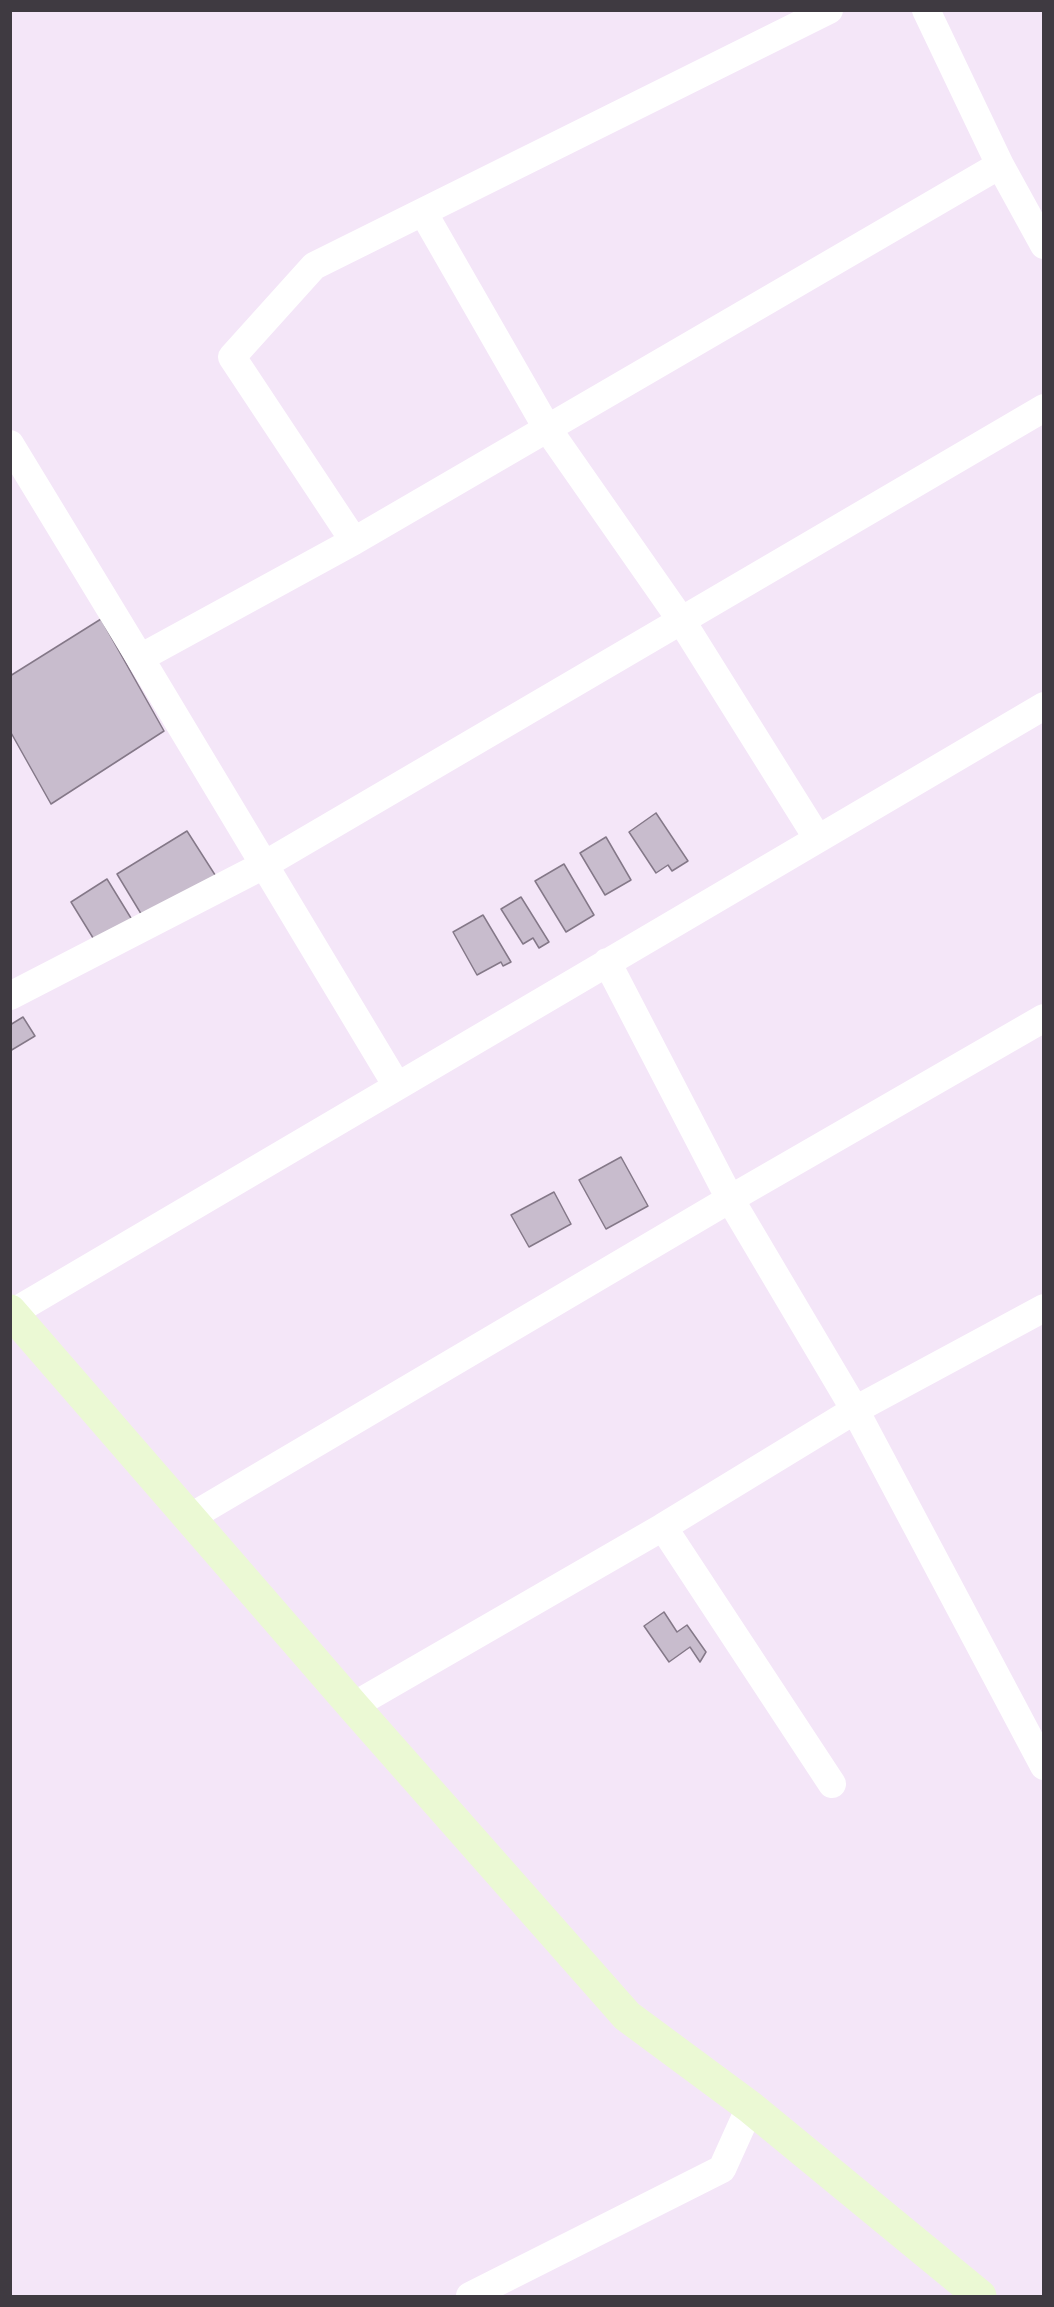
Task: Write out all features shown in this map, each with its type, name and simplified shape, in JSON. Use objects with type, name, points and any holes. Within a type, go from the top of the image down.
[{"type":"street","points":[[354,541],[232,357],[314,266],[829,10]]},
{"type":"street","points":[[926,10],[1000,165],[1044,245]]},
{"type":"street","points":[[140,658],[354,541],[1000,165]]},
{"type":"street","points":[[423,212],[547,428],[681,620],[818,839]]},
{"type":"street","points":[[10,996],[264,865],[1044,408]]},
{"type":"street","points":[[10,444],[398,1086]]},
{"type":"street","points":[[980,2296],[750,2107],[627,2016],[353,1706],[11,1312],[1044,706]]},
{"type":"street","points":[[607,962],[730,1199],[855,1410],[1044,1766]]},
{"type":"street","points":[[189,1518],[730,1199],[1044,1018]]},
{"type":"street","points":[[353,1706],[663,1527],[855,1410],[1044,1308]]},
{"type":"street","points":[[663,1527],[832,1784]]},
{"type":"street","points":[[470,2296],[722,2169],[750,2107]]},
{"type":"building","points":[[101,619],[164,731],[51,804],[10,731],[10,676]]},
{"type":"building","points":[[656,813],[688,861],[672,871],[668,865],[656,873],[629,832]]},
{"type":"building","points":[[187,831],[217,878],[146,922],[117,874]]},
{"type":"building","points":[[606,837],[631,880],[605,895],[580,853]]},
{"type":"building","points":[[564,864],[594,915],[566,932],[535,881]]},
{"type":"building","points":[[107,879],[134,923],[98,946],[71,902]]},
{"type":"building","points":[[521,897],[549,942],[539,948],[533,938],[523,944],[501,909]]},
{"type":"building","points":[[483,915],[511,962],[503,966],[501,962],[477,975],[453,932]]},
{"type":"building","points":[[23,1017],[35,1036],[10,1051],[10,1025]]},
{"type":"building","points":[[621,1157],[648,1206],[606,1229],[579,1180]]},
{"type":"building","points":[[554,1192],[571,1224],[529,1247],[511,1215]]},
{"type":"building","points":[[664,1612],[677,1632],[687,1625],[706,1652],[700,1662],[690,1647],[669,1662],[644,1626]]}]
